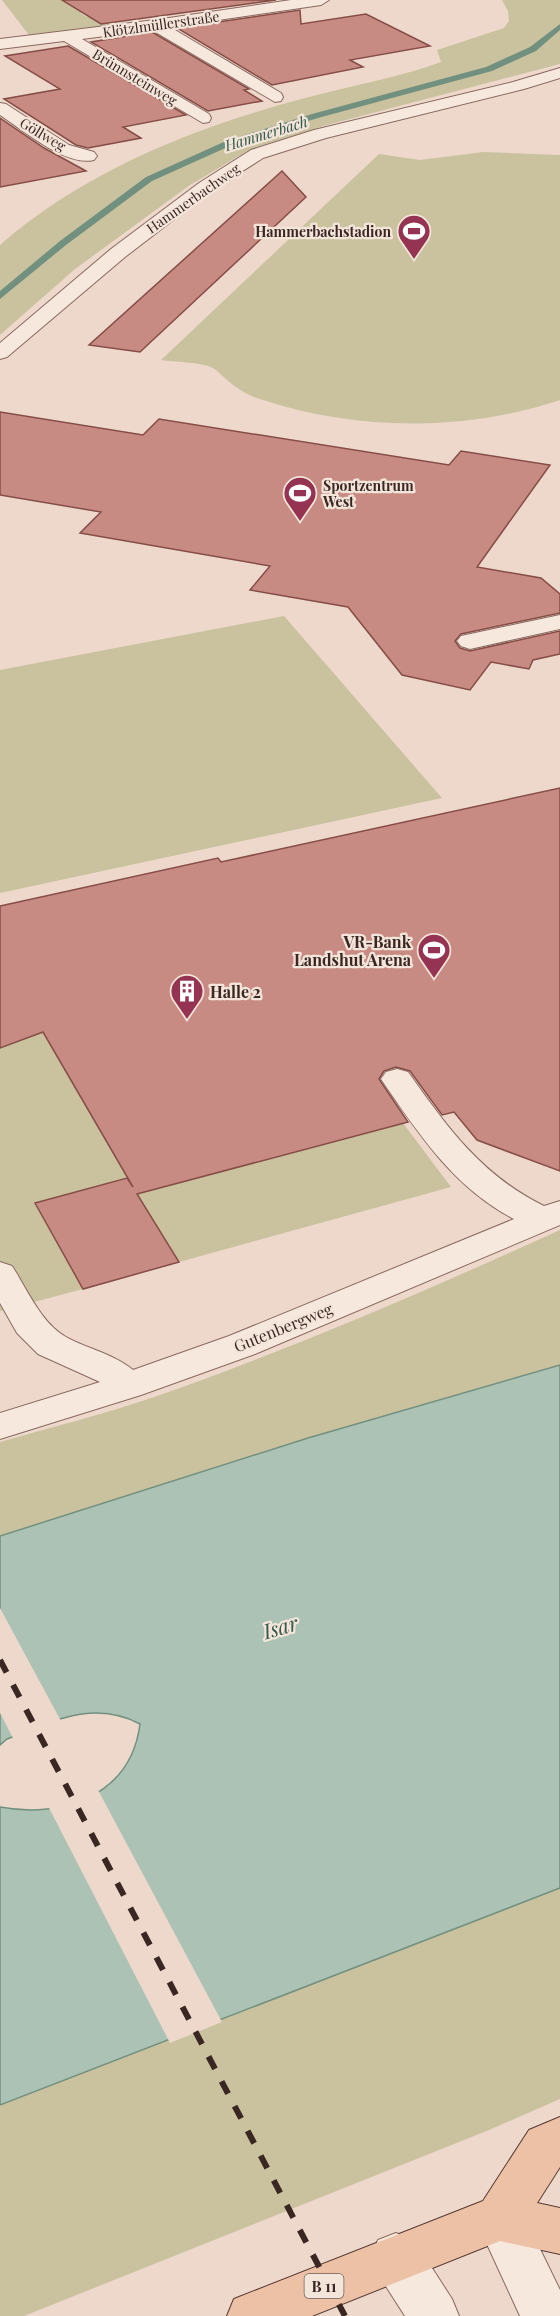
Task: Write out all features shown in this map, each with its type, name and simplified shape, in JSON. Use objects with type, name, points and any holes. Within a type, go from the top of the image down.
[{"type":"main road","points":[[560,2139],[546,2146],[500,2217],[560,2231]]},
{"type":"main road","name":"B 11","points":[[252,2316],[396,2256],[500,2217]]},
{"type":"street","name":"Klötzlmüllerstraße","points":[[6,44],[321,0]]},
{"type":"street","points":[[155,25],[275,97]]},
{"type":"street","points":[[0,28],[6,44]]},
{"type":"street","name":"Brünnsteinweg","points":[[67,36],[203,118]]},
{"type":"street","name":"Hammerbachweg","points":[[0,353],[126,247],[205,186],[257,154],[320,134],[560,74]]},
{"type":"street","name":"Göllweg","points":[[0,108],[63,149],[88,156]]},
{"type":"street","points":[[470,641],[560,622]]},
{"type":"street","points":[[397,1079],[457,1162],[477,1181],[505,1200],[551,1215]]},
{"type":"street","name":"Gutenbergweg","points":[[0,1426],[128,1386],[242,1345],[551,1215]]},
{"type":"street","points":[[0,1274],[30,1324],[51,1346],[111,1371],[128,1386]]},
{"type":"street","points":[[500,2217],[546,2316]]},
{"type":"street","points":[[396,2256],[434,2316]]},
{"type":"shaded area","points":[[2,0],[62,0],[83,12],[80,13],[87,17],[110,13],[123,23],[29,35]]},
{"type":"shaded area","points":[[502,0],[560,0],[560,64],[323,126],[246,152],[190,185],[75,269],[0,335],[0,245],[33,218],[106,173],[183,137],[305,98],[441,62],[437,50],[504,28],[509,21],[508,11]]},
{"type":"shaded area","name":"Hammerbachstadion","points":[[483,152],[560,155],[560,400],[486,418],[410,424],[372,422],[297,410],[250,395],[211,367],[161,360],[379,154],[420,160]]},
{"type":"shaded area","points":[[284,616],[442,798],[0,893],[0,670]]},
{"type":"shaded area","points":[[0,957],[128,1178],[35,1203],[83,1289],[0,1311]]},
{"type":"shaded area","points":[[403,1123],[451,1187],[179,1262],[137,1194]]},
{"type":"shaded area","points":[[560,1230],[560,1365],[308,1438],[0,1536],[0,1442],[118,1409],[208,1378],[360,1318]]},
{"type":"shaded area","points":[[560,1888],[560,2099],[489,2130],[24,2316],[0,2316],[0,2105]]},
{"type":"water","name":"Isar","points":[[560,1365],[560,1888],[0,2105],[0,1807],[24,1810],[47,1809],[70,1805],[90,1797],[108,1785],[123,1769],[134,1748],[140,1724],[106,1713],[89,1713],[56,1720],[7,1739],[0,1745],[0,1536],[308,1438]]},
{"type":"pier","points":[[0,1608],[61,1721],[14,1740],[0,1713]]},
{"type":"pier","points":[[98,1790],[222,2022],[170,2043],[48,1806]]},
{"type":"building","points":[[62,0],[276,0],[101,24]]},
{"type":"building","points":[[300,10],[301,24],[366,14],[430,46],[350,60],[363,67],[272,85],[177,28]]},
{"type":"building","points":[[152,32],[249,89],[244,90],[262,101],[208,111],[91,42]]},
{"type":"building","points":[[68,46],[186,115],[123,127],[141,138],[88,148],[76,145],[4,99],[60,89],[5,56]]},
{"type":"building","points":[[0,118],[44,148],[86,171],[0,187]]},
{"type":"building","points":[[282,171],[306,197],[140,352],[89,345]]},
{"type":"building","name":"Sportzentrum West","points":[[0,412],[143,435],[159,419],[449,465],[461,451],[550,465],[477,567],[541,578],[560,594],[560,613],[461,634],[455,641],[460,648],[470,651],[560,631],[560,654],[533,660],[529,669],[491,662],[470,690],[402,675],[348,607],[250,590],[270,566],[80,533],[101,512],[0,495]]},
{"type":"building","points":[[560,788],[560,1171],[477,1140],[454,1112],[442,1115],[410,1071],[396,1067],[384,1071],[379,1079],[408,1122],[137,1194],[179,1262],[83,1289],[35,1203],[127,1178],[133,1187],[43,1032],[0,1048],[0,906],[218,858],[221,862]]},
{"type":"waterway","name":"Hammerbach","points":[[0,296],[63,243],[149,179],[229,143],[315,116],[489,69],[533,49],[560,26]]},
{"type":"railway","points":[[0,1660],[345,2316]]},
{"type":"place","name":"Hammerbachstadion","points":[[414,260]]},
{"type":"place","name":"Sportzentrum West","points":[[300,522]]},
{"type":"place","name":"VR-Bank Landshut Arena","points":[[434,979]]},
{"type":"place","name":"Halle 2","points":[[187,1020]]}]
